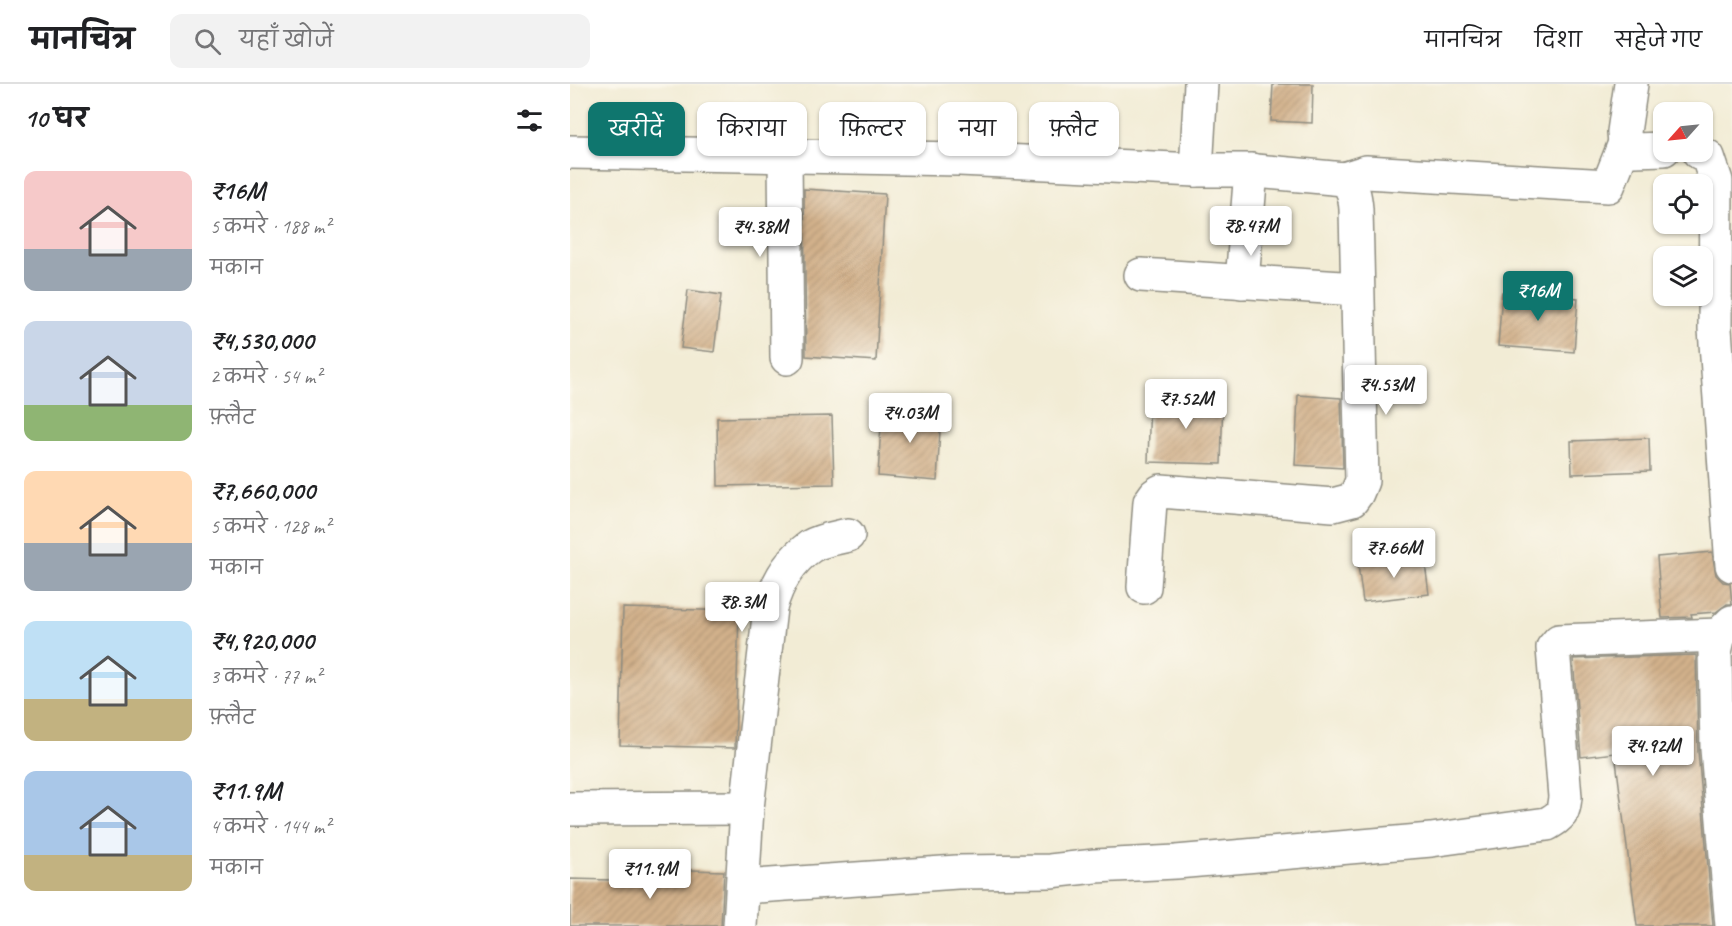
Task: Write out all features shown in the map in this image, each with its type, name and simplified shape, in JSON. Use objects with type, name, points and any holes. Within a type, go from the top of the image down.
[{"type":"street","points":[[1196,170],[1201,84]]},
{"type":"street","points":[[570,152],[959,159],[1196,170],[1251,170],[1344,179],[1366,172],[1608,186],[1625,143],[1624,132],[1631,84]]},
{"type":"street","points":[[1625,143],[1634,150],[1653,149]]},
{"type":"street","points":[[1713,149],[1732,145]]},
{"type":"street","points":[[785,157],[787,358]]},
{"type":"street","points":[[1710,162],[1716,181],[1714,319],[1724,365],[1732,565]]},
{"type":"street","points":[[1242,282],[1251,170]]},
{"type":"street","points":[[1144,587],[1150,502],[1161,491],[1333,505],[1352,500],[1357,493],[1362,481],[1355,196],[1351,186],[1344,179]]},
{"type":"street","points":[[1141,275],[1357,289]]},
{"type":"street","points":[[740,926],[747,808],[770,608],[774,592],[782,574],[812,546],[848,535]]},
{"type":"street","points":[[743,887],[957,872],[1050,870],[1176,862],[1431,840],[1547,824],[1563,812],[1565,797],[1553,648],[1556,643],[1725,629],[1715,652],[1717,749],[1732,926]]},
{"type":"street","points":[[570,809],[747,808]]},
{"type":"building","points":[[1273,84],[1313,84],[1312,123],[1271,121]]},
{"type":"building","points":[[804,189],[885,194],[876,361],[806,356]]},
{"type":"building","points":[[688,290],[721,295],[714,352],[681,348]]},
{"type":"building","points":[[1502,292],[1578,298],[1574,352],[1498,346]]},
{"type":"building","points":[[1298,395],[1341,398],[1343,468],[1295,465]]},
{"type":"building","points":[[1150,396],[1223,398],[1221,464],[1148,462]]},
{"type":"building","points":[[882,408],[941,413],[937,481],[878,476]]},
{"type":"building","points":[[832,416],[834,484],[718,486],[717,418]]},
{"type":"building","points":[[1649,438],[1650,471],[1572,474],[1571,441]]},
{"type":"building","points":[[1712,552],[1716,575],[1723,582],[1730,583],[1732,604],[1727,604],[1716,612],[1691,614],[1692,617],[1662,618],[1657,557]]},
{"type":"building","points":[[1424,556],[1429,594],[1363,602],[1358,565]]},
{"type":"building","points":[[623,608],[739,611],[735,748],[620,745]]},
{"type":"building","points":[[1696,655],[1698,751],[1713,926],[1637,926],[1615,753],[1581,757],[1573,659]]},
{"type":"building","points":[[653,869],[724,871],[721,926],[570,926],[570,879],[653,881]]}]
